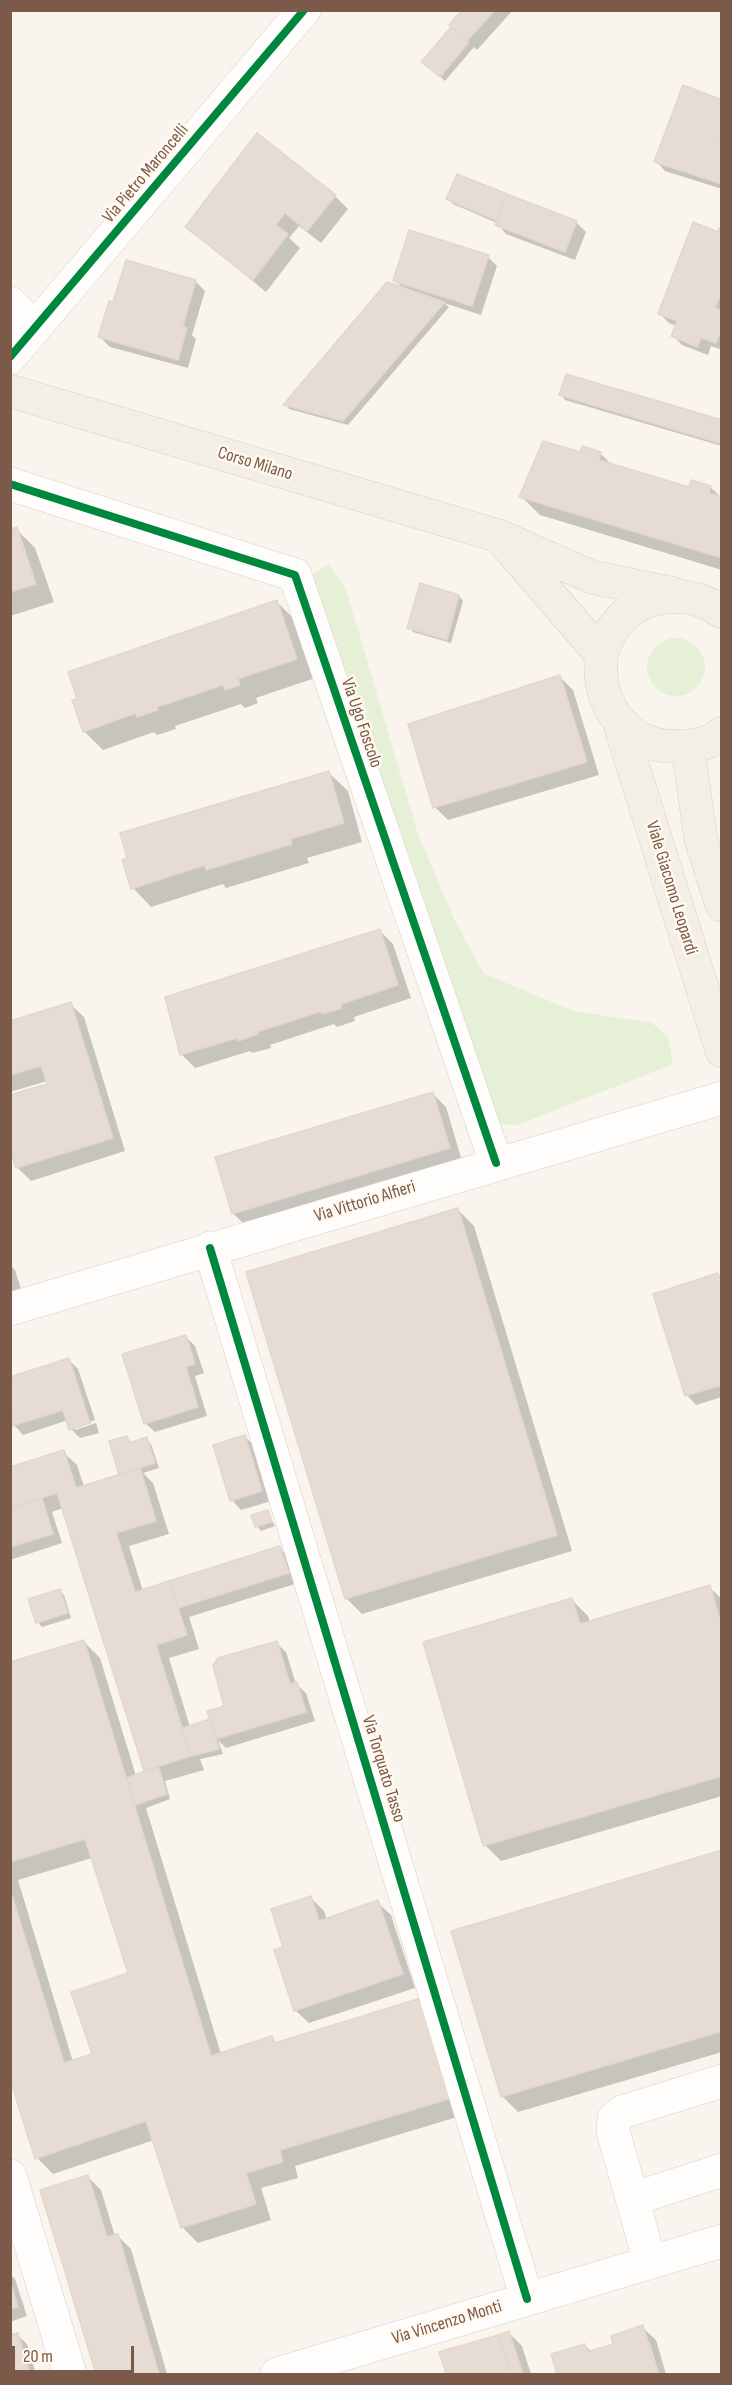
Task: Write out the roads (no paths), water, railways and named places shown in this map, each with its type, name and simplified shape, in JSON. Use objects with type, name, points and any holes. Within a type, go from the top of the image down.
[{"type":"main road","name":"Corso Milano","points":[[10,391],[499,536],[592,577],[716,600]]},
{"type":"main road","points":[[499,536],[601,654]]},
{"type":"main road","name":"Corso Milano","points":[[674,594],[641,603],[616,624],[601,654],[602,691],[620,724],[651,745],[688,748],[722,733]]},
{"type":"main road","name":"Viale Giacomo Leopardi","points":[[620,724],[722,1051]]},
{"type":"main road","points":[[688,748],[701,840],[722,905]]},
{"type":"street","name":"Via Pietro Maroncelli","points":[[10,357],[304,10]]},
{"type":"street","points":[[10,303],[35,327]]},
{"type":"street","name":"Via Ugo Foscolo","points":[[10,484],[295,575],[496,1163]]},
{"type":"street","name":"Via Vittorio Alfieri","points":[[10,1309],[496,1163],[722,1098]]},
{"type":"street","name":"Via Torquato Tasso","points":[[210,1248],[527,2299]]},
{"type":"street","points":[[650,2262],[613,2131],[614,2119],[622,2112],[722,2081]]},
{"type":"street","points":[[633,2199],[722,2170]]},
{"type":"street","points":[[10,2176],[70,2374]]},
{"type":"street","name":"Via Vincenzo Monti","points":[[277,2374],[722,2241]]}]
